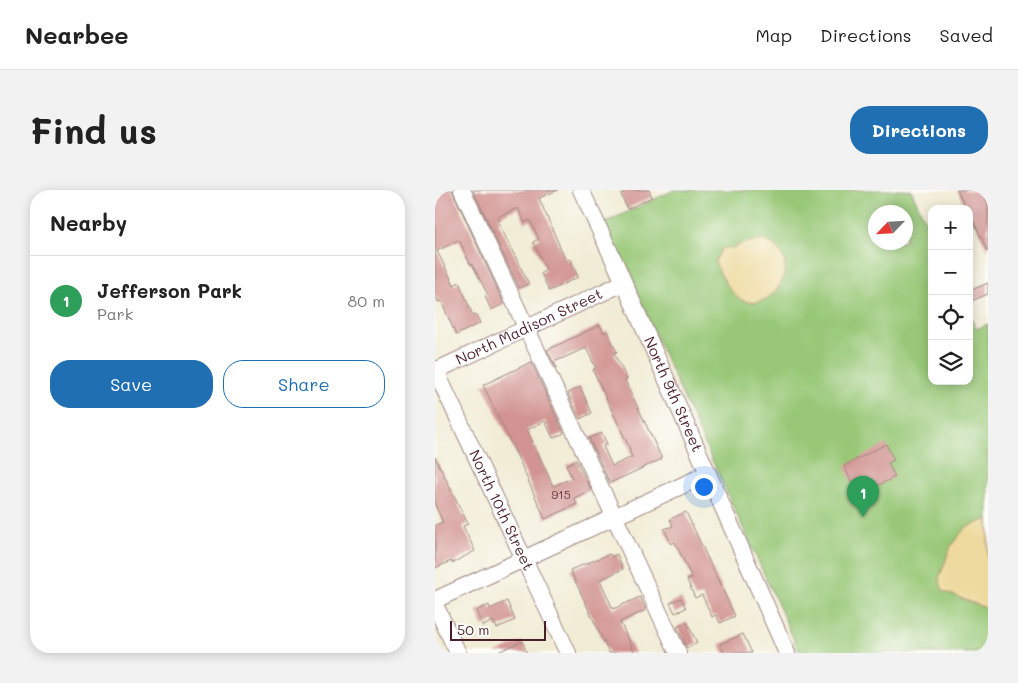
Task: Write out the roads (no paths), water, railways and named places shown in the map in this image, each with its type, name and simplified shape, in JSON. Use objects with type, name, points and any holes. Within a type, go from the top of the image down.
[{"type":"street","points":[[462,190],[678,653]]},
{"type":"street","name":"North 9th Street","points":[[581,190],[787,653]]},
{"type":"street","name":"North Madison Street","points":[[435,370],[623,283]]},
{"type":"street","name":"North 10th Street","points":[[435,370],[569,653]]},
{"type":"street","points":[[435,600],[707,474]]},
{"type":"street","points":[[435,605],[458,653]]},
{"type":"place","name":"Jefferson Park","points":[[863,517]]}]
